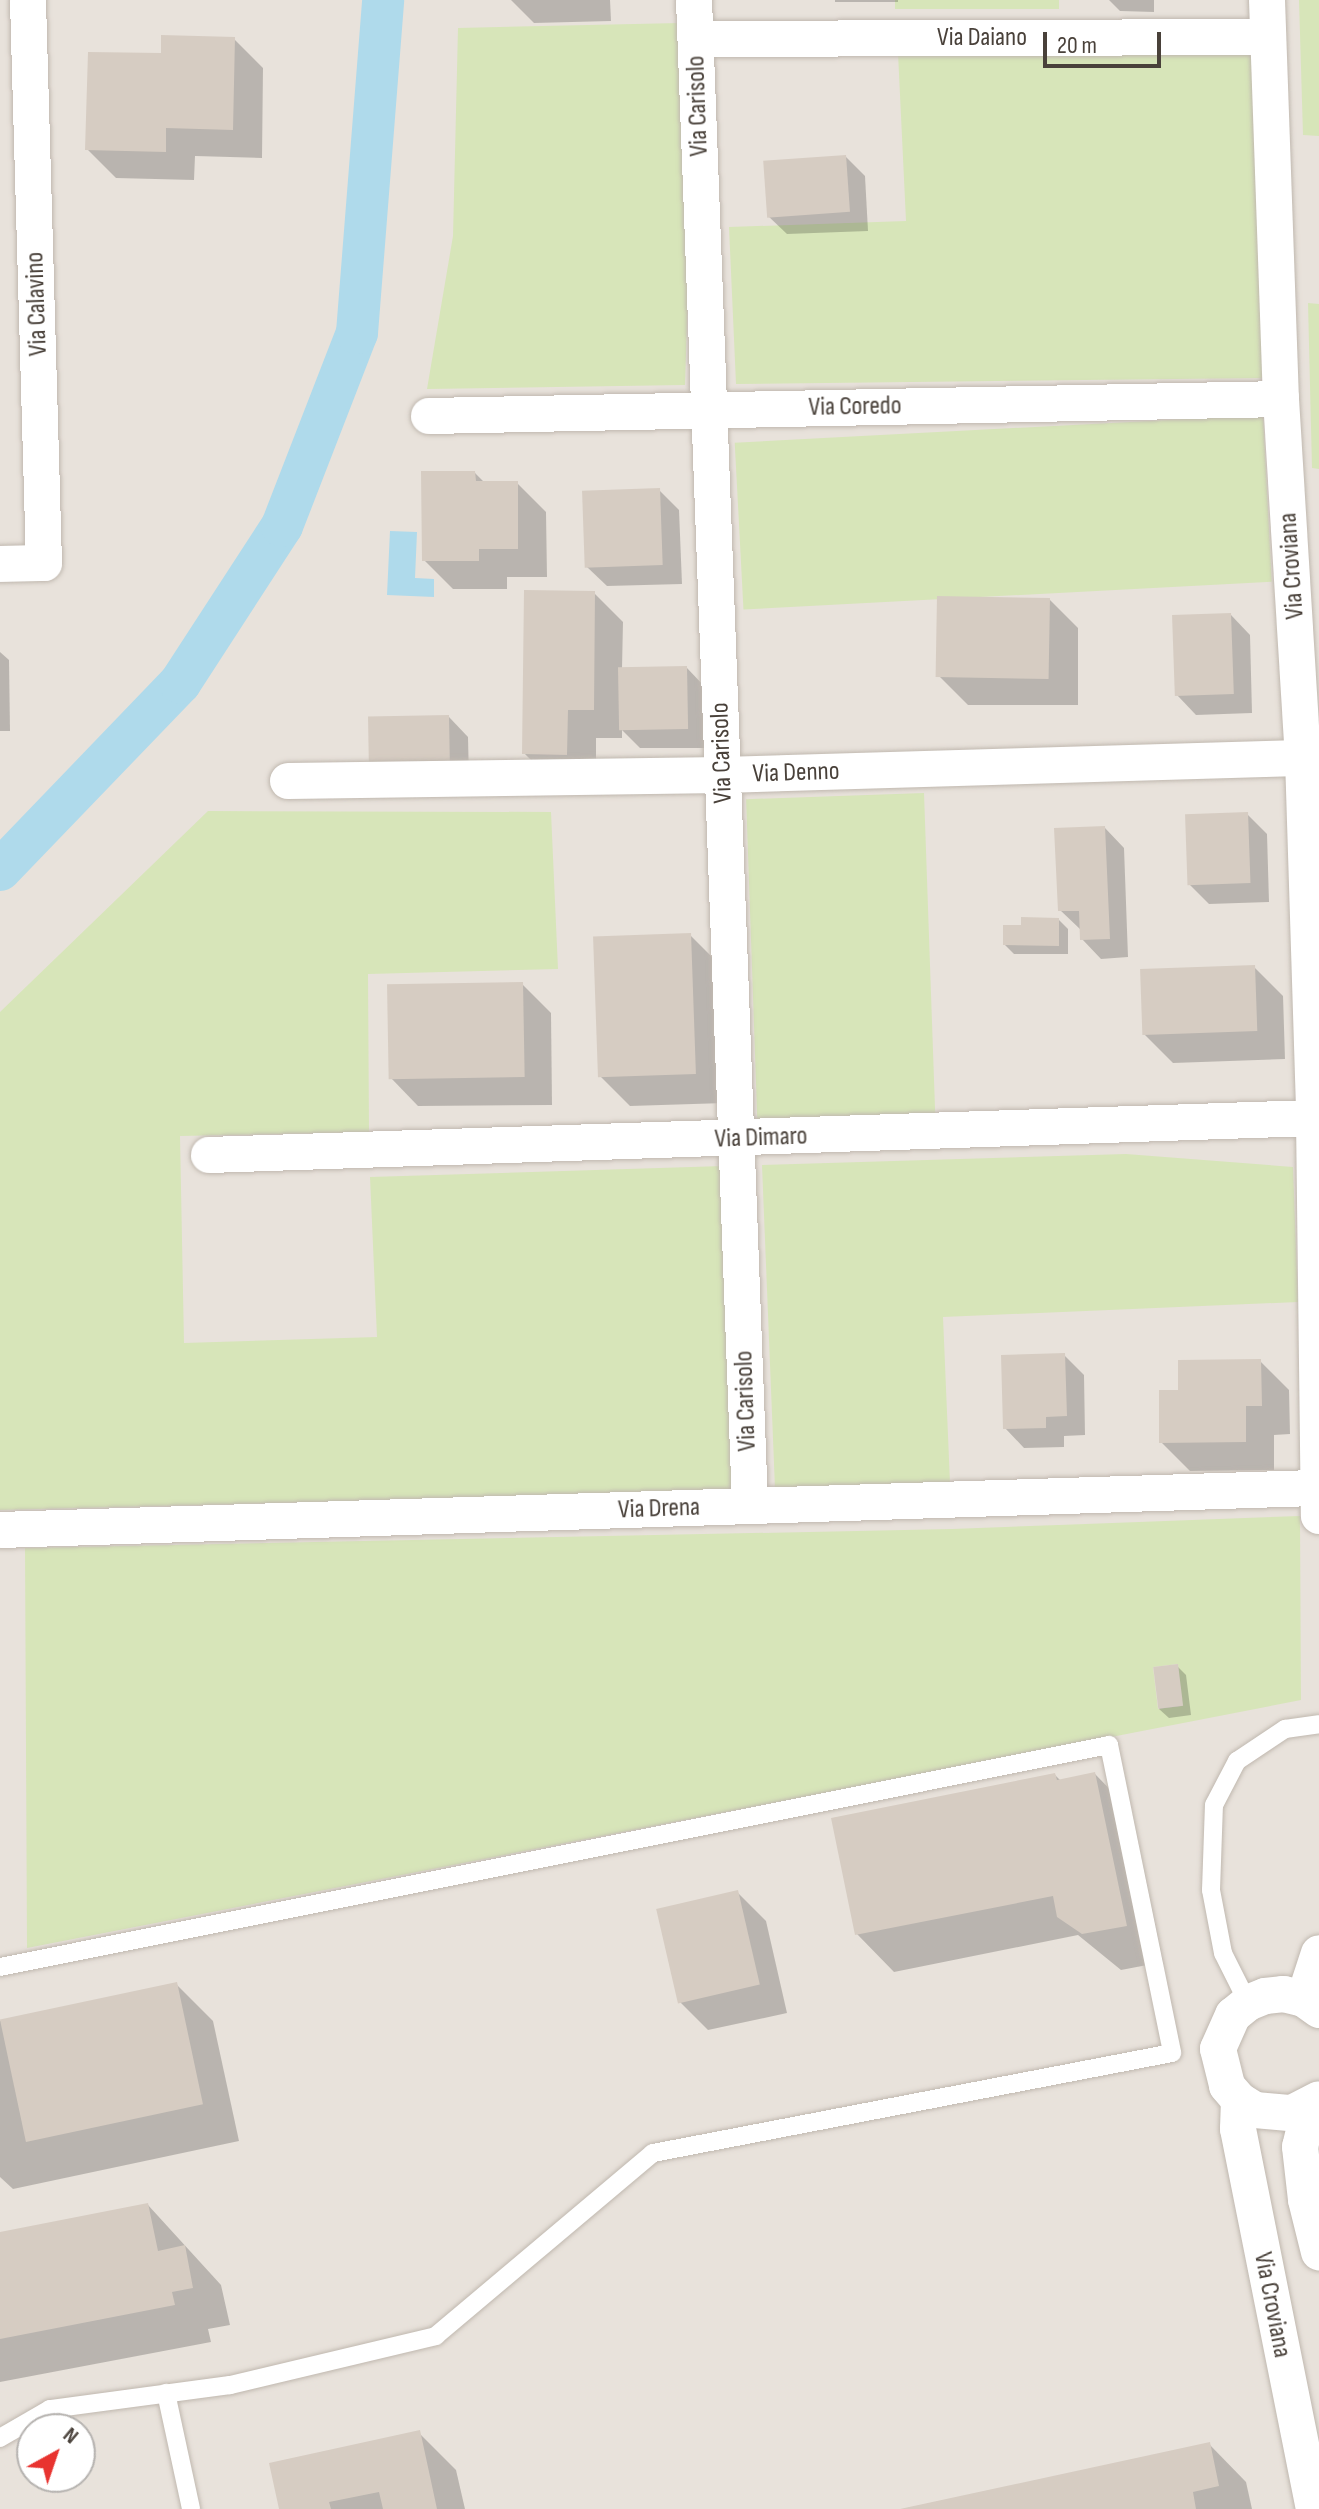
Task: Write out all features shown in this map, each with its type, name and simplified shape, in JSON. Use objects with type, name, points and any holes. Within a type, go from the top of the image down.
[{"type":"street","name":"Via Calavino","points":[[0,564],[44,563],[28,0]]},
{"type":"street","name":"Via Carisolo","points":[[694,0],[750,1506]]},
{"type":"street","name":"Via Croviana","points":[[1267,0],[1281,399],[1303,758],[1314,1118],[1318,1502]]},
{"type":"street","name":"Via Daiano","points":[[696,39],[1268,37]]},
{"type":"street","name":"Via Coredo","points":[[429,416],[1281,399]]},
{"type":"street","name":"Via Denno","points":[[288,781],[723,775],[1303,758]]},
{"type":"street","name":"Via Dimaro","points":[[209,1155],[1314,1118]]},
{"type":"street","name":"Via Drena","points":[[0,1530],[750,1506],[1318,1502]]},
{"type":"street","points":[[1314,2103],[1292,2113],[1274,2114],[1255,2110],[1239,2100],[1227,2086],[1218,2049],[1233,2015],[1248,2003],[1284,1994],[1311,2004],[1319,1953]]},
{"type":"street","name":"Via Croviana","points":[[1239,2100],[1238,2129],[1308,2434],[1314,2509]]},
{"type":"street","points":[[1314,2103],[1300,2147],[1316,2229]]},
{"type":"lane","points":[[1248,2003],[1223,1953],[1211,1890],[1214,1805],[1237,1761],[1285,1729],[1319,1724]]},
{"type":"lane","points":[[0,1967],[1109,1745],[1172,2053],[653,2153],[436,2336],[230,2385],[50,2409],[0,2438]]},
{"type":"lane","points":[[166,2393],[191,2509]]},
{"type":"shaded area","points":[[0,0],[1319,0],[1319,2509],[0,2509]]},
{"type":"green space","points":[[895,0],[1059,0],[1059,9],[895,9]]},
{"type":"green space","points":[[1299,0],[1319,0],[1319,136],[1303,135]]},
{"type":"green space","points":[[680,23],[690,228],[685,385],[427,389],[453,236],[458,28]]},
{"type":"green space","points":[[1255,52],[1266,378],[736,384],[729,227],[906,221],[898,53]]},
{"type":"green space","points":[[1308,303],[1319,304],[1319,469],[1312,468]]},
{"type":"green space","points":[[1263,415],[1272,582],[743,609],[735,443]]},
{"type":"green space","points":[[924,793],[935,1122],[758,1128],[746,799]]},
{"type":"green space","points":[[208,811],[551,812],[558,969],[368,974],[369,1132],[180,1136],[184,1343],[377,1337],[370,1177],[723,1166],[738,1491],[0,1510],[0,1012]]},
{"type":"green space","points":[[1126,1154],[1293,1167],[1298,1302],[943,1317],[950,1483],[775,1489],[762,1165]]},
{"type":"green space","points":[[1300,1516],[1301,1700],[27,1948],[25,1548],[952,1529]],"holes":[[[1178,1664],[1182,1706],[1158,1709],[1153,1667]]]},
{"type":"water","points":[[390,531],[417,532],[415,578],[434,579],[434,597],[387,595]]},
{"type":"building","points":[[161,35],[235,37],[233,130],[166,128],[166,152],[85,150],[88,52],[161,53]]},
{"type":"building","points":[[846,155],[850,212],[767,218],[763,161]]},
{"type":"building","points":[[421,471],[475,471],[476,481],[518,481],[518,549],[479,549],[479,561],[422,561]]},
{"type":"building","points":[[660,488],[663,565],[585,568],[582,491]]},
{"type":"building","points":[[524,590],[595,591],[594,710],[568,710],[567,755],[522,754]]},
{"type":"building","points":[[937,596],[1050,598],[1049,679],[936,677]]},
{"type":"building","points":[[1231,613],[1234,694],[1175,696],[1172,615]]},
{"type":"building","points":[[687,666],[688,729],[619,730],[618,667]]},
{"type":"building","points":[[449,715],[450,761],[369,762],[368,716]]},
{"type":"building","points":[[1248,812],[1250,883],[1188,885],[1185,814]]},
{"type":"building","points":[[1105,826],[1110,939],[1080,940],[1079,911],[1058,911],[1054,828]]},
{"type":"building","points":[[1021,917],[1059,918],[1059,946],[1003,945],[1003,925],[1021,925]]},
{"type":"building","points":[[691,933],[696,1074],[598,1077],[593,936]]},
{"type":"building","points":[[1255,965],[1257,1031],[1142,1035],[1140,969]]},
{"type":"building","points":[[523,982],[525,1077],[389,1079],[387,984]]},
{"type":"building","points":[[1065,1353],[1067,1416],[1046,1417],[1046,1428],[1003,1429],[1001,1355]]},
{"type":"building","points":[[1261,1359],[1262,1406],[1246,1406],[1246,1442],[1159,1443],[1159,1390],[1178,1390],[1178,1360]]},
{"type":"building","points":[[1178,1664],[1183,1706],[1158,1709],[1153,1667]]},
{"type":"building","points":[[1095,1772],[1127,1926],[1082,1934],[1057,1917],[1053,1896],[855,1935],[831,1818],[1055,1773],[1057,1780]]},
{"type":"building","points":[[738,1890],[760,1985],[678,2003],[656,1909]]},
{"type":"building","points":[[177,1982],[203,2104],[26,2142],[0,2020]]},
{"type":"building","points":[[148,2203],[158,2251],[185,2245],[193,2288],[172,2292],[175,2305],[0,2339],[0,2232]]},
{"type":"building","points":[[420,2430],[437,2509],[383,2509],[379,2492],[329,2502],[331,2509],[279,2509],[269,2463]]},
{"type":"building","points":[[1210,2442],[1219,2486],[1193,2492],[1196,2509],[900,2509]]},
{"type":"waterway","points":[[0,870],[180,683],[282,526],[357,333],[383,0]]}]
